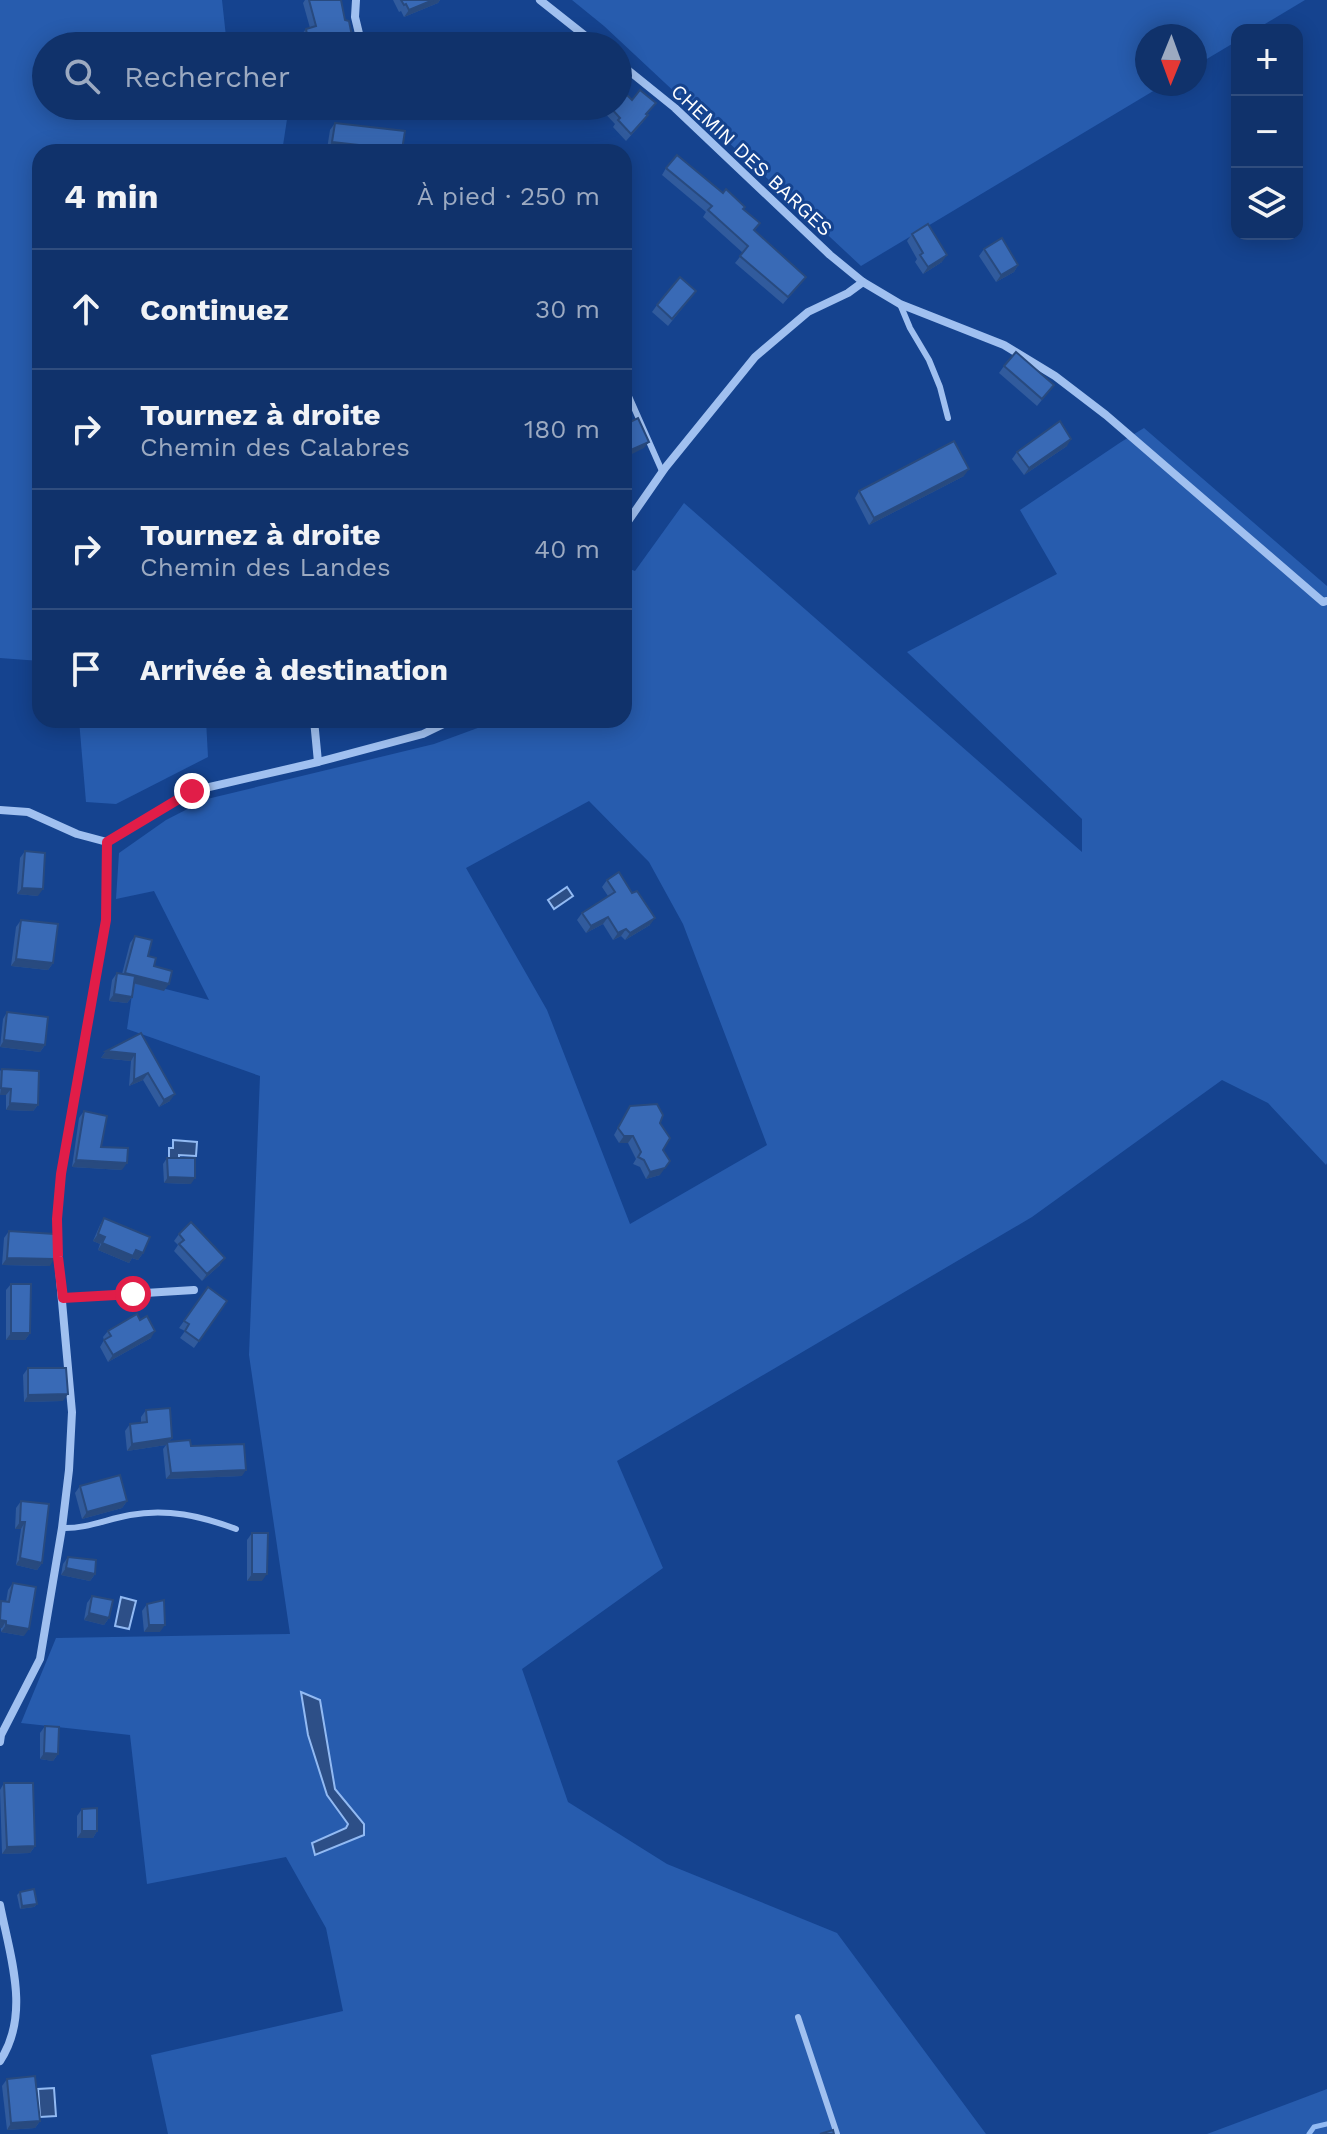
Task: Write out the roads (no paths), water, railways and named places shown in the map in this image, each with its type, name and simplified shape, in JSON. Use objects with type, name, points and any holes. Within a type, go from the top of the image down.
[{"type":"street","points":[[356,0],[359,32]]},
{"type":"street","points":[[540,0],[580,32]]},
{"type":"street","name":"CHEMIN DES BARGES","points":[[632,73],[675,108],[830,255],[863,282],[900,304],[1004,345],[1055,376],[1106,415],[1323,602],[1327,601]]},
{"type":"street","points":[[632,515],[662,471],[755,357],[808,312],[848,293],[863,282]]},
{"type":"street","points":[[315,728],[318,762]]},
{"type":"street","points":[[0,810],[28,812],[77,834],[107,842],[192,791],[318,762],[435,728]]},
{"type":"street","points":[[0,1742],[40,1659],[62,1528],[72,1412],[57,1232],[61,1174],[106,920],[107,842]]},
{"type":"street","points":[[63,1298],[194,1290]]},
{"type":"street","points":[[0,1905],[15,1983],[17,2015],[9,2046],[0,2061]]},
{"type":"lane","points":[[900,304],[929,360],[948,418]]},
{"type":"lane","points":[[632,403],[662,471]]},
{"type":"lane","points":[[62,1528],[76,1528],[150,1512],[204,1517],[236,1529]]},
{"type":"lane","points":[[798,2017],[837,2134]]},
{"type":"waterway","points":[[1309,2134],[1314,2127],[1327,2124]]}]
